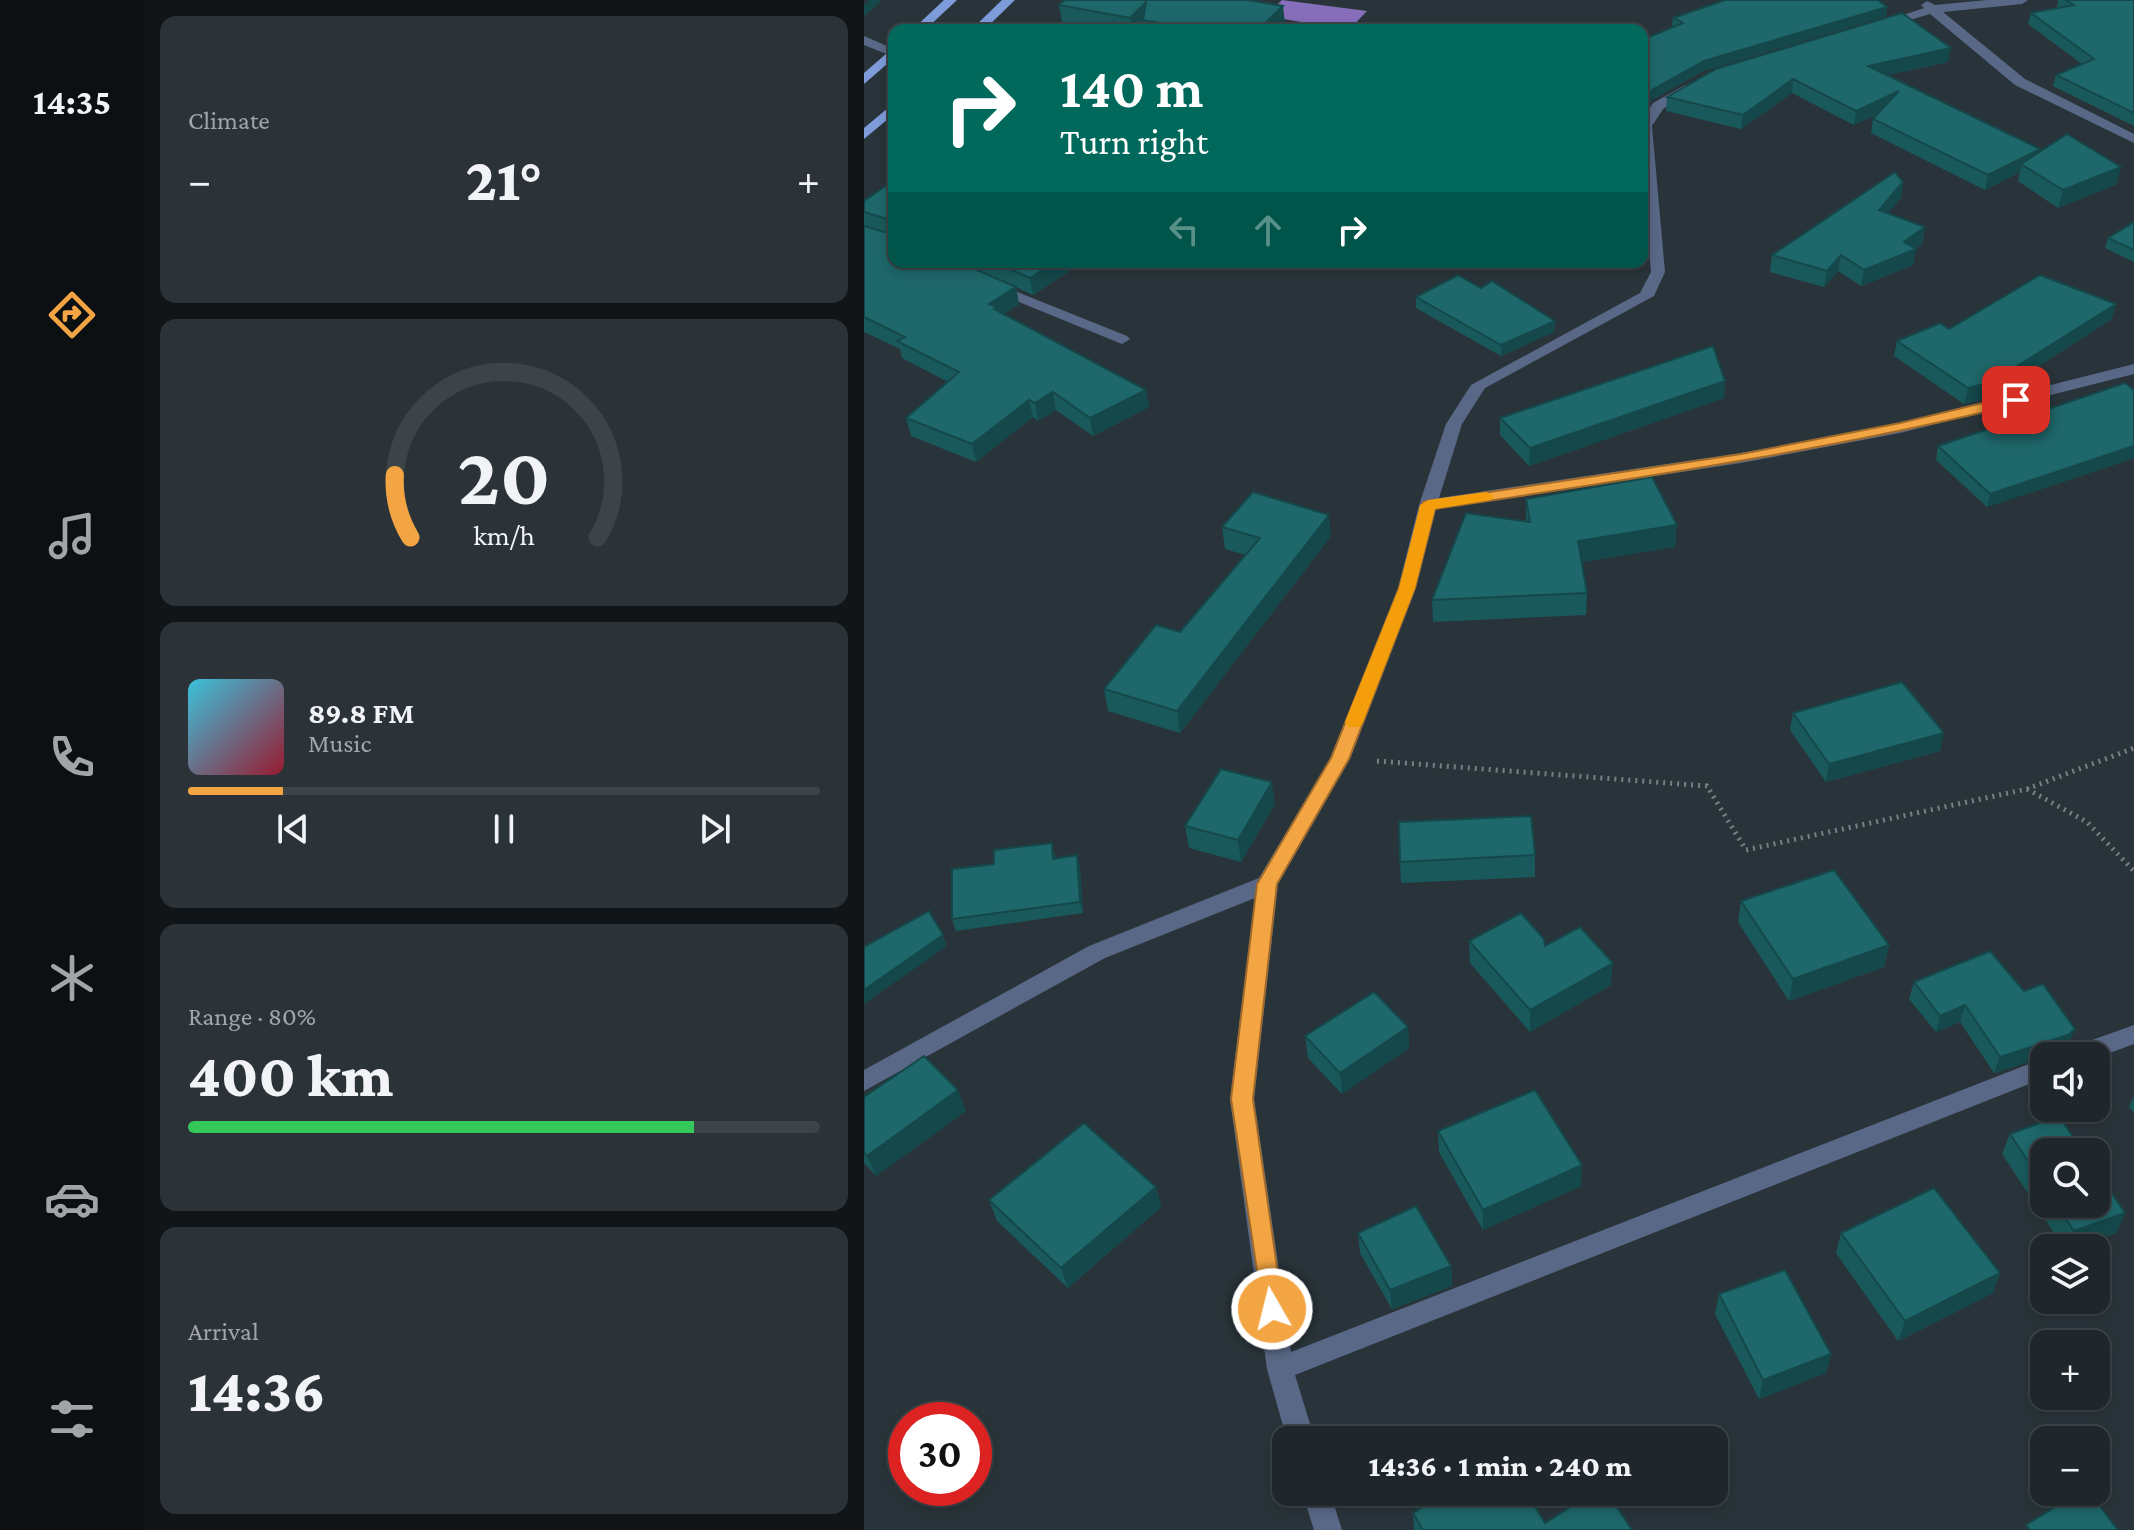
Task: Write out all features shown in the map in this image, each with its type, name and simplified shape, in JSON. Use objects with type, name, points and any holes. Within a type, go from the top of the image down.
[{"type":"main road","points":[[925,24],[951,0]]},
{"type":"main road","points":[[983,24],[1009,0]]},
{"type":"main road","points":[[864,80],[888,57]]},
{"type":"main road","points":[[864,135],[888,113]]},
{"type":"street","points":[[1860,31],[1928,4],[2022,0]]},
{"type":"street","points":[[1928,4],[2020,82],[2134,139]]},
{"type":"street","points":[[864,40],[888,50]]},
{"type":"street","points":[[1648,121],[1658,106],[1709,77]]},
{"type":"street","points":[[1297,1426],[1280,1369],[1242,1099],[1267,884],[1340,759],[1407,588],[1428,505],[1454,424],[1479,385],[1646,296],[1658,272],[1648,160]]},
{"type":"street","points":[[978,280],[1122,339]]},
{"type":"street","points":[[1428,505],[1814,445],[1900,428],[2134,369]]},
{"type":"street","points":[[864,1081],[1097,952],[1267,884]]},
{"type":"street","points":[[2110,1043],[2134,1034]]},
{"type":"street","points":[[1280,1369],[2030,1074]]},
{"type":"street","points":[[1320,1506],[1328,1530]]},
{"type":"path","points":[[1340,759],[1707,786],[1746,850],[2027,789],[2134,748]]},
{"type":"path","points":[[2027,789],[2087,822],[2134,871]]},
{"type":"shaded area","points":[[1282,0],[1367,11],[1355,24],[1313,24],[1266,16]]},
{"type":"building","points":[[1065,0],[1248,0],[1283,6],[1264,24],[1167,24],[1143,20],[1146,2],[1130,18],[1059,5]]},
{"type":"building","points":[[1725,0],[1878,0],[1887,7],[1704,61],[1652,90],[1648,96],[1648,38],[1683,23],[1673,18]]},
{"type":"building","points":[[2066,0],[2134,0],[2134,113],[2056,75],[2094,59],[2031,13],[2074,5]]},
{"type":"building","points":[[1902,13],[1951,48],[1868,66],[2040,149],[1988,175],[1873,119],[1899,91],[1856,111],[1793,79],[1743,115],[1667,97],[1716,69]]},
{"type":"building","points":[[2067,134],[2121,167],[2063,190],[2021,164]]},
{"type":"building","points":[[1895,172],[1903,182],[1879,210],[1925,227],[1904,242],[1916,249],[1864,270],[1841,255],[1827,271],[1772,255]]},
{"type":"building","points":[[888,184],[888,219],[864,212],[864,201]]},
{"type":"building","points":[[2134,222],[2134,250],[2108,238]]},
{"type":"building","points":[[864,226],[888,233],[888,268],[973,268],[1016,287],[989,304],[1146,390],[1090,418],[1053,392],[1035,403],[1029,400],[972,444],[906,418],[959,372],[897,341],[905,337],[864,317]]},
{"type":"building","points":[[1007,268],[1045,268],[1030,278]]},
{"type":"building","points":[[1458,275],[1481,288],[1492,281],[1555,321],[1501,345],[1416,297]]},
{"type":"building","points":[[2040,275],[2116,304],[1992,382],[1968,388],[1897,341],[1940,323],[1949,329]]},
{"type":"building","points":[[1713,346],[1725,381],[1530,448],[1500,418]]},
{"type":"building","points":[[2125,383],[2134,390],[2134,446],[1990,494],[1938,446]]},
{"type":"building","points":[[1652,477],[1677,525],[1578,541],[1587,593],[1432,600],[1466,513],[1530,522],[1526,499]]},
{"type":"building","points":[[1253,492],[1329,515],[1177,711],[1104,689],[1156,625],[1180,632],[1260,538],[1222,527]]},
{"type":"building","points":[[1902,682],[1944,733],[1829,764],[1793,713]]},
{"type":"building","points":[[1221,769],[1272,782],[1238,840],[1185,826]]},
{"type":"building","points":[[1531,816],[1535,855],[1400,862],[1399,822]]},
{"type":"building","points":[[1052,843],[1053,859],[1077,855],[1080,902],[952,919],[952,869],[994,864],[994,850]]},
{"type":"building","points":[[1834,870],[1889,945],[1793,979],[1741,901]]},
{"type":"building","points":[[929,911],[943,935],[864,990],[864,947]]},
{"type":"building","points":[[1521,913],[1544,939],[1545,946],[1580,927],[1613,963],[1530,1010],[1469,941]]},
{"type":"building","points":[[1990,951],[2024,991],[2043,984],[2075,1029],[2068,1035],[2046,1042],[2030,1042],[2030,1047],[2000,1057],[1965,1005],[1940,1016],[1914,982]]},
{"type":"building","points":[[1374,992],[1408,1027],[1340,1073],[1305,1036]]},
{"type":"building","points":[[924,1056],[958,1090],[867,1156],[864,1153],[864,1097]]},
{"type":"building","points":[[1535,1090],[1582,1165],[1483,1210],[1438,1131]]},
{"type":"building","points":[[2043,1122],[2063,1122],[2074,1138],[2030,1138],[2030,1164],[2010,1134]]},
{"type":"building","points":[[1084,1123],[1156,1187],[1061,1268],[989,1200]]},
{"type":"building","points":[[1934,1188],[2000,1273],[1905,1321],[1841,1233]]},
{"type":"building","points":[[2110,1191],[2125,1213],[2074,1231],[2065,1218],[2110,1218]]},
{"type":"building","points":[[1416,1206],[1451,1266],[1390,1290],[1358,1233]]},
{"type":"building","points":[[1785,1270],[1831,1354],[1763,1380],[1719,1294]]},
{"type":"building","points":[[1425,1506],[1535,1506],[1545,1523],[1572,1506],[1616,1506],[1632,1530],[1423,1530],[1413,1513]]},
{"type":"building","points":[[2057,1506],[2100,1506],[2118,1530],[2030,1530],[2026,1525]]},
{"type":"slow traffic","points":[[1354,722],[1407,588],[1428,505],[1486,496]]},
{"type":"route","points":[[1272,1309],[1242,1099],[1267,884],[1340,759],[1407,588],[1428,505],[1741,458],[1900,428],[2016,400]]}]
